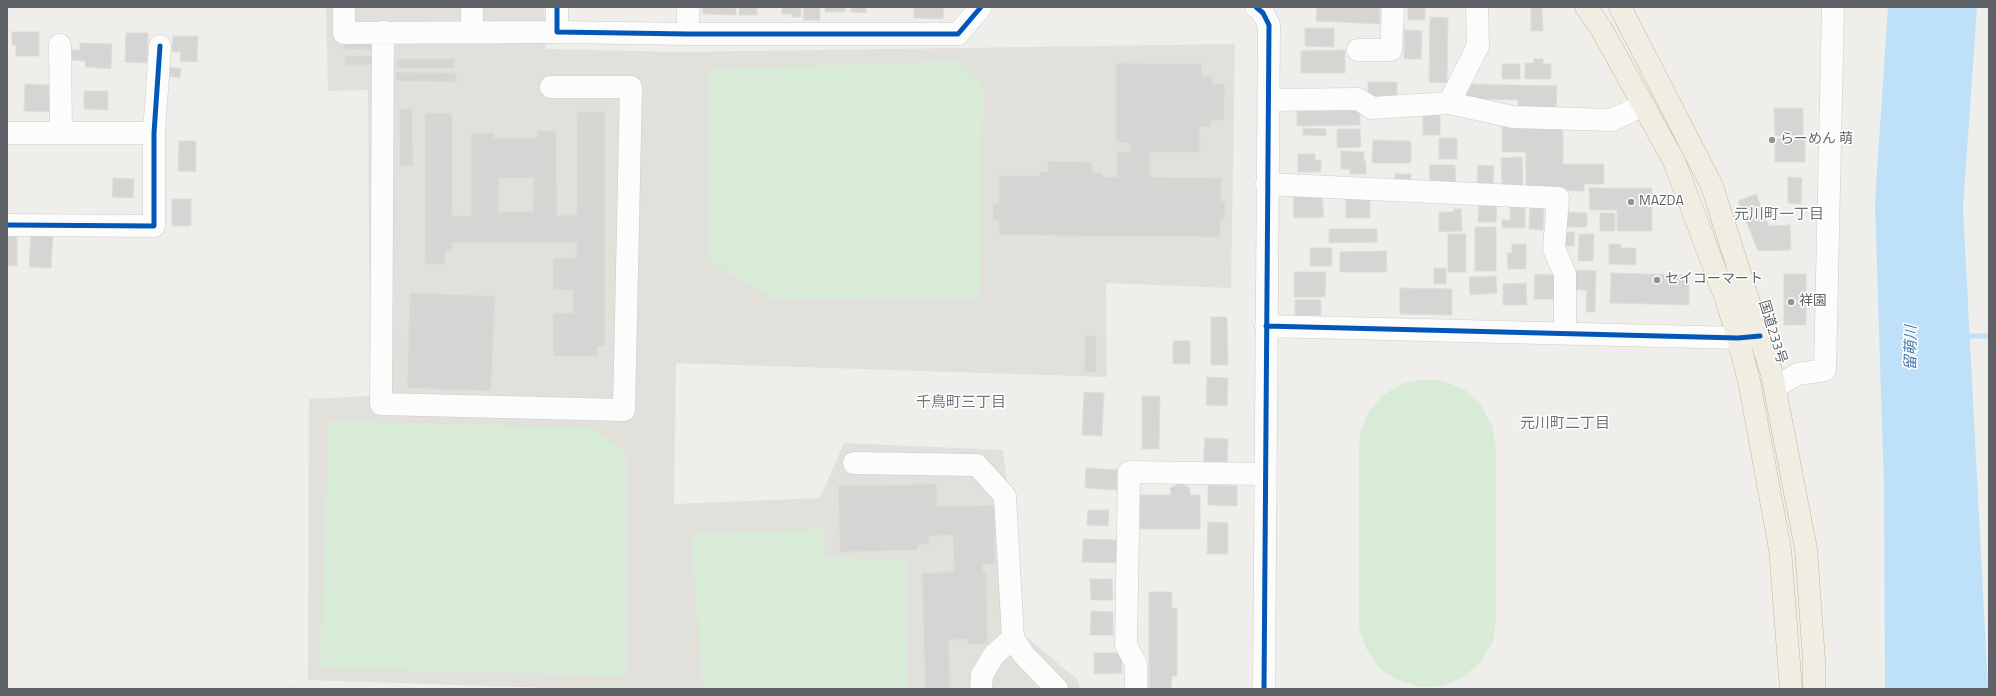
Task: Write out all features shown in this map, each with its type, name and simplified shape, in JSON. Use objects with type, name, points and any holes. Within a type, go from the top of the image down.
[{"type":"highway","points":[[1586,7],[1602,30],[1674,162],[1726,299],[1738,338],[1749,381],[1780,549],[1791,689]]},
{"type":"highway","name":"国道233号","points":[[1620,7],[1712,186],[1775,387],[1806,549],[1814,660],[1814,689]]},
{"type":"street","points":[[344,7],[344,33],[557,32],[688,34],[958,34],[981,7]]},
{"type":"street","points":[[472,7],[472,32]]},
{"type":"street","points":[[557,7],[557,32]]},
{"type":"street","points":[[688,7],[688,34]]},
{"type":"street","points":[[1358,50],[1391,50],[1393,7]]},
{"type":"street","points":[[1449,103],[1478,46],[1477,7]]},
{"type":"street","points":[[1775,387],[1798,374],[1825,370],[1833,7]]},
{"type":"street","points":[[1262,9],[1269,25],[1264,689]]},
{"type":"street","points":[[383,32],[381,404],[624,410],[631,87],[551,87]]},
{"type":"street","points":[[60,45],[61,133]]},
{"type":"street","points":[[7,225],[154,226],[154,133],[160,46]]},
{"type":"street","points":[[1268,100],[1358,98],[1372,108],[1449,103],[1513,117],[1612,120],[1643,105]]},
{"type":"street","points":[[7,133],[154,133]]},
{"type":"street","points":[[1267,184],[1558,198],[1554,249],[1565,274],[1565,333]]},
{"type":"street","points":[[1266,326],[1738,338],[1760,336]]},
{"type":"street","points":[[854,463],[977,465],[1005,496],[1013,638],[1024,655],[1057,689]]},
{"type":"street","points":[[1136,689],[1136,664],[1126,645],[1129,472],[1265,474]]},
{"type":"street","points":[[981,689],[982,675],[994,655],[1013,638]]},
{"type":"shaded area","points":[[326,7],[544,7],[546,49],[680,52],[1235,44],[1231,288],[1106,283],[1107,377],[676,363],[674,504],[820,498],[844,443],[1003,450],[1025,636],[1078,680],[1080,689],[581,689],[308,680],[309,399],[370,396],[368,90],[328,91]]},
{"type":"green space","points":[[958,61],[983,84],[980,298],[773,299],[710,262],[710,69]]},
{"type":"green space","points":[[1422,379],[1444,381],[1465,390],[1481,405],[1492,425],[1496,447],[1496,618],[1493,641],[1481,661],[1464,677],[1443,686],[1420,687],[1397,680],[1378,667],[1366,648],[1359,627],[1359,451],[1360,434],[1368,413],[1382,396],[1401,384]]},
{"type":"green space","points":[[329,421],[591,428],[626,452],[626,676],[320,668]]},
{"type":"green space","points":[[824,529],[824,557],[906,560],[907,689],[703,689],[691,534]]},
{"type":"water","name":"留萌川","points":[[1888,7],[1977,7],[1963,208],[1988,689],[1885,689],[1884,488],[1875,202]]},
{"type":"building","points":[[703,7],[736,7],[736,15],[703,14]]},
{"type":"building","points":[[739,7],[757,7],[757,15],[739,15]]},
{"type":"building","points":[[782,7],[801,7],[801,17],[792,17],[792,14],[782,14]]},
{"type":"building","points":[[804,7],[820,7],[820,20],[803,20]]},
{"type":"building","points":[[825,7],[845,7],[845,12],[825,12]]},
{"type":"building","points":[[851,7],[866,7],[866,13],[851,12]]},
{"type":"building","points":[[914,7],[944,7],[943,19],[914,18]]},
{"type":"building","points":[[1317,7],[1380,7],[1380,24],[1316,21]]},
{"type":"building","points":[[1408,7],[1425,7],[1425,20],[1408,20]]},
{"type":"building","points":[[1531,7],[1542,7],[1543,31],[1531,31]]},
{"type":"building","points":[[1430,17],[1448,18],[1447,83],[1429,82]]},
{"type":"building","points":[[1305,28],[1334,28],[1334,47],[1305,46]]},
{"type":"building","points":[[1404,30],[1422,31],[1421,59],[1404,59]]},
{"type":"building","points":[[12,32],[39,32],[39,56],[16,56],[16,45],[12,45]]},
{"type":"building","points":[[126,33],[148,33],[147,63],[125,62]]},
{"type":"building","points":[[173,36],[198,36],[197,62],[180,61],[181,52],[172,52]]},
{"type":"building","points":[[344,42],[375,42],[375,50],[344,49]]},
{"type":"building","points":[[80,43],[112,44],[111,69],[85,67],[85,61],[72,60],[72,50],[80,50]]},
{"type":"building","points":[[1345,50],[1345,73],[1301,73],[1301,51]]},
{"type":"building","points":[[345,56],[375,56],[374,65],[345,65]]},
{"type":"building","points":[[397,59],[455,59],[455,68],[398,68]]},
{"type":"building","points":[[1534,59],[1543,59],[1543,64],[1551,64],[1551,79],[1525,79],[1525,63],[1534,63]]},
{"type":"building","points":[[1116,63],[1202,64],[1201,76],[1212,76],[1212,84],[1225,84],[1224,120],[1211,120],[1211,127],[1199,127],[1200,152],[1150,152],[1150,177],[1221,178],[1221,201],[1225,201],[1225,219],[1220,219],[1220,237],[999,235],[999,220],[993,220],[993,203],[999,203],[999,176],[1039,176],[1039,172],[1048,172],[1048,161],[1092,162],[1092,173],[1102,173],[1102,177],[1117,177],[1117,152],[1130,152],[1130,143],[1116,143]]},
{"type":"building","points":[[1502,64],[1520,64],[1520,79],[1502,79]]},
{"type":"building","points":[[168,67],[181,69],[180,78],[167,76]]},
{"type":"building","points":[[396,72],[456,73],[456,82],[396,81]]},
{"type":"building","points":[[1368,82],[1397,82],[1397,102],[1368,101]]},
{"type":"building","points":[[25,84],[52,85],[51,112],[24,111]]},
{"type":"building","points":[[1467,84],[1557,86],[1556,112],[1518,111],[1518,100],[1466,99]]},
{"type":"building","points":[[84,91],[108,91],[108,110],[84,109]]},
{"type":"building","points":[[412,108],[413,165],[400,166],[399,109]]},
{"type":"building","points":[[1297,108],[1360,108],[1360,125],[1297,126]]},
{"type":"building","points":[[1774,108],[1803,108],[1803,135],[1775,136]]},
{"type":"building","points":[[1423,111],[1440,111],[1440,135],[1423,135]]},
{"type":"building","points":[[577,112],[605,112],[605,346],[597,346],[598,356],[553,356],[553,313],[573,313],[573,290],[553,290],[553,258],[576,258],[577,243],[452,243],[453,251],[445,251],[445,264],[425,264],[425,113],[452,113],[452,215],[471,216],[471,133],[494,133],[494,138],[537,138],[537,131],[556,131],[557,215],[577,215]],"holes":[[[499,178],[534,178],[533,212],[498,212]]]},
{"type":"building","points":[[1502,125],[1563,125],[1563,164],[1604,164],[1604,184],[1584,184],[1584,191],[1526,190],[1526,152],[1502,152]]},
{"type":"building","points":[[1303,128],[1326,129],[1326,136],[1303,135]]},
{"type":"building","points":[[1337,129],[1360,129],[1361,147],[1337,148]]},
{"type":"building","points":[[1439,138],[1457,138],[1457,159],[1439,159]]},
{"type":"building","points":[[1775,139],[1805,139],[1805,162],[1775,162]]},
{"type":"building","points":[[1373,140],[1411,141],[1411,163],[1372,163]]},
{"type":"building","points":[[179,141],[196,141],[196,172],[178,171]]},
{"type":"building","points":[[1341,151],[1364,152],[1366,174],[1350,174],[1350,169],[1341,169]]},
{"type":"building","points":[[1298,154],[1315,154],[1315,160],[1321,160],[1321,172],[1298,172]]},
{"type":"building","points":[[1522,157],[1523,189],[1502,189],[1501,158]]},
{"type":"building","points":[[1429,165],[1455,165],[1456,185],[1430,185]]},
{"type":"building","points":[[1478,165],[1494,166],[1493,190],[1477,189]]},
{"type":"building","points":[[1395,174],[1411,174],[1411,185],[1395,185]]},
{"type":"building","points":[[1788,177],[1802,178],[1801,204],[1788,203]]},
{"type":"building","points":[[113,178],[134,179],[133,198],[112,197]]},
{"type":"building","points":[[1589,188],[1652,188],[1652,231],[1617,231],[1617,210],[1590,210]]},
{"type":"building","points":[[1346,194],[1370,194],[1370,218],[1346,218]]},
{"type":"building","points":[[1756,194],[1769,226],[1790,225],[1791,250],[1758,251],[1738,201]]},
{"type":"building","points":[[1322,196],[1324,217],[1294,218],[1293,197]]},
{"type":"building","points":[[1479,198],[1497,199],[1496,222],[1478,222]]},
{"type":"building","points":[[172,199],[191,199],[191,226],[172,226]]},
{"type":"building","points":[[1530,202],[1544,203],[1543,230],[1529,229]]},
{"type":"building","points":[[1510,203],[1525,203],[1525,228],[1502,228],[1502,220],[1510,220]]},
{"type":"building","points":[[1454,209],[1461,209],[1462,231],[1439,232],[1439,212],[1454,212]]},
{"type":"building","points":[[1566,212],[1587,213],[1587,227],[1566,227]]},
{"type":"building","points":[[1600,213],[1615,213],[1615,231],[1600,231]]},
{"type":"building","points":[[1475,227],[1496,227],[1496,271],[1475,271]]},
{"type":"building","points":[[1329,229],[1377,229],[1377,242],[1329,243]]},
{"type":"building","points":[[31,232],[53,233],[51,268],[29,267]]},
{"type":"building","points":[[1563,232],[1575,232],[1574,246],[1562,246]]},
{"type":"building","points":[[1448,234],[1466,234],[1466,272],[1448,272]]},
{"type":"building","points":[[1579,234],[1594,234],[1593,261],[1578,261]]},
{"type":"building","points":[[7,236],[17,236],[17,266],[7,265]]},
{"type":"building","points":[[1512,244],[1526,244],[1526,269],[1508,269],[1507,253],[1512,253]]},
{"type":"building","points":[[1609,244],[1621,244],[1621,248],[1636,248],[1636,265],[1609,264]]},
{"type":"building","points":[[1310,248],[1332,248],[1332,266],[1310,266]]},
{"type":"building","points":[[1386,251],[1387,272],[1340,272],[1340,252]]},
{"type":"building","points":[[1434,268],[1446,268],[1446,284],[1434,284]]},
{"type":"building","points":[[1575,270],[1596,271],[1595,312],[1586,312],[1587,290],[1574,290]]},
{"type":"building","points":[[1294,272],[1326,272],[1325,297],[1294,297]]},
{"type":"building","points":[[1611,273],[1689,275],[1689,305],[1610,303]]},
{"type":"building","points":[[1535,274],[1555,275],[1554,299],[1534,299]]},
{"type":"building","points":[[1784,274],[1806,274],[1806,325],[1784,325]]},
{"type":"building","points":[[1496,276],[1497,293],[1470,295],[1469,277]]},
{"type":"building","points":[[1526,283],[1527,305],[1503,305],[1503,284]]},
{"type":"building","points":[[1400,288],[1452,289],[1452,315],[1400,314]]},
{"type":"building","points":[[410,293],[495,296],[491,391],[407,388]]},
{"type":"building","points":[[1295,300],[1321,300],[1321,316],[1295,315]]},
{"type":"building","points":[[1211,317],[1227,317],[1228,365],[1211,365]]},
{"type":"building","points":[[1085,336],[1096,336],[1096,372],[1084,372]]},
{"type":"building","points":[[1173,341],[1190,341],[1190,364],[1173,364]]},
{"type":"building","points":[[1207,377],[1228,378],[1227,406],[1206,405]]},
{"type":"building","points":[[1084,392],[1104,393],[1102,436],[1082,435]]},
{"type":"building","points":[[1142,396],[1160,396],[1159,449],[1142,449]]},
{"type":"building","points":[[1205,438],[1228,439],[1227,465],[1203,464]]},
{"type":"building","points":[[1086,468],[1117,470],[1117,490],[1085,488]]},
{"type":"building","points":[[1180,483],[1190,488],[1190,495],[1200,495],[1200,529],[1140,529],[1140,495],[1171,495],[1170,488]]},
{"type":"building","points":[[937,484],[937,507],[994,505],[995,564],[983,564],[983,571],[986,571],[988,644],[968,644],[968,639],[949,640],[950,689],[925,689],[922,573],[954,572],[953,535],[929,536],[929,544],[918,545],[918,550],[840,552],[838,486]]},
{"type":"building","points":[[1208,485],[1237,486],[1237,506],[1208,505]]},
{"type":"building","points":[[1088,510],[1109,510],[1108,526],[1087,525]]},
{"type":"building","points":[[1208,522],[1228,523],[1228,554],[1207,554]]},
{"type":"building","points":[[1083,539],[1120,540],[1120,563],[1082,562]]},
{"type":"building","points":[[1090,579],[1112,579],[1113,600],[1091,600]]},
{"type":"building","points":[[1149,592],[1172,592],[1172,608],[1177,608],[1177,676],[1172,676],[1171,689],[1149,689]]},
{"type":"building","points":[[1091,611],[1113,612],[1113,635],[1090,635]]},
{"type":"building","points":[[1094,653],[1122,653],[1122,673],[1094,674]]},
{"type":"building","points":[[297,688],[297,689],[262,689]]},
{"type":"waterway","points":[[1964,336],[1989,336]]},
{"type":"cycle path","points":[[557,7],[557,32],[688,34],[958,34],[981,7]]},
{"type":"cycle path","points":[[1256,7],[1263,13],[1269,25],[1264,689]]},
{"type":"cycle path","points":[[7,225],[154,226],[154,133],[160,46]]},
{"type":"cycle path","points":[[1266,326],[1738,338],[1760,336]]},
{"type":"place","name":"らーめん 萌","points":[[1772,140]]},
{"type":"place","name":"MAZDA","points":[[1631,202]]},
{"type":"place","name":"セイコーマート","points":[[1657,280]]},
{"type":"place","name":"祥園","points":[[1791,302]]},
{"type":"district","name":"元川町一丁目","points":[[1779,215]]},
{"type":"district","name":"千鳥町三丁目","points":[[961,403]]},
{"type":"district","name":"元川町二丁目","points":[[1565,424]]}]
